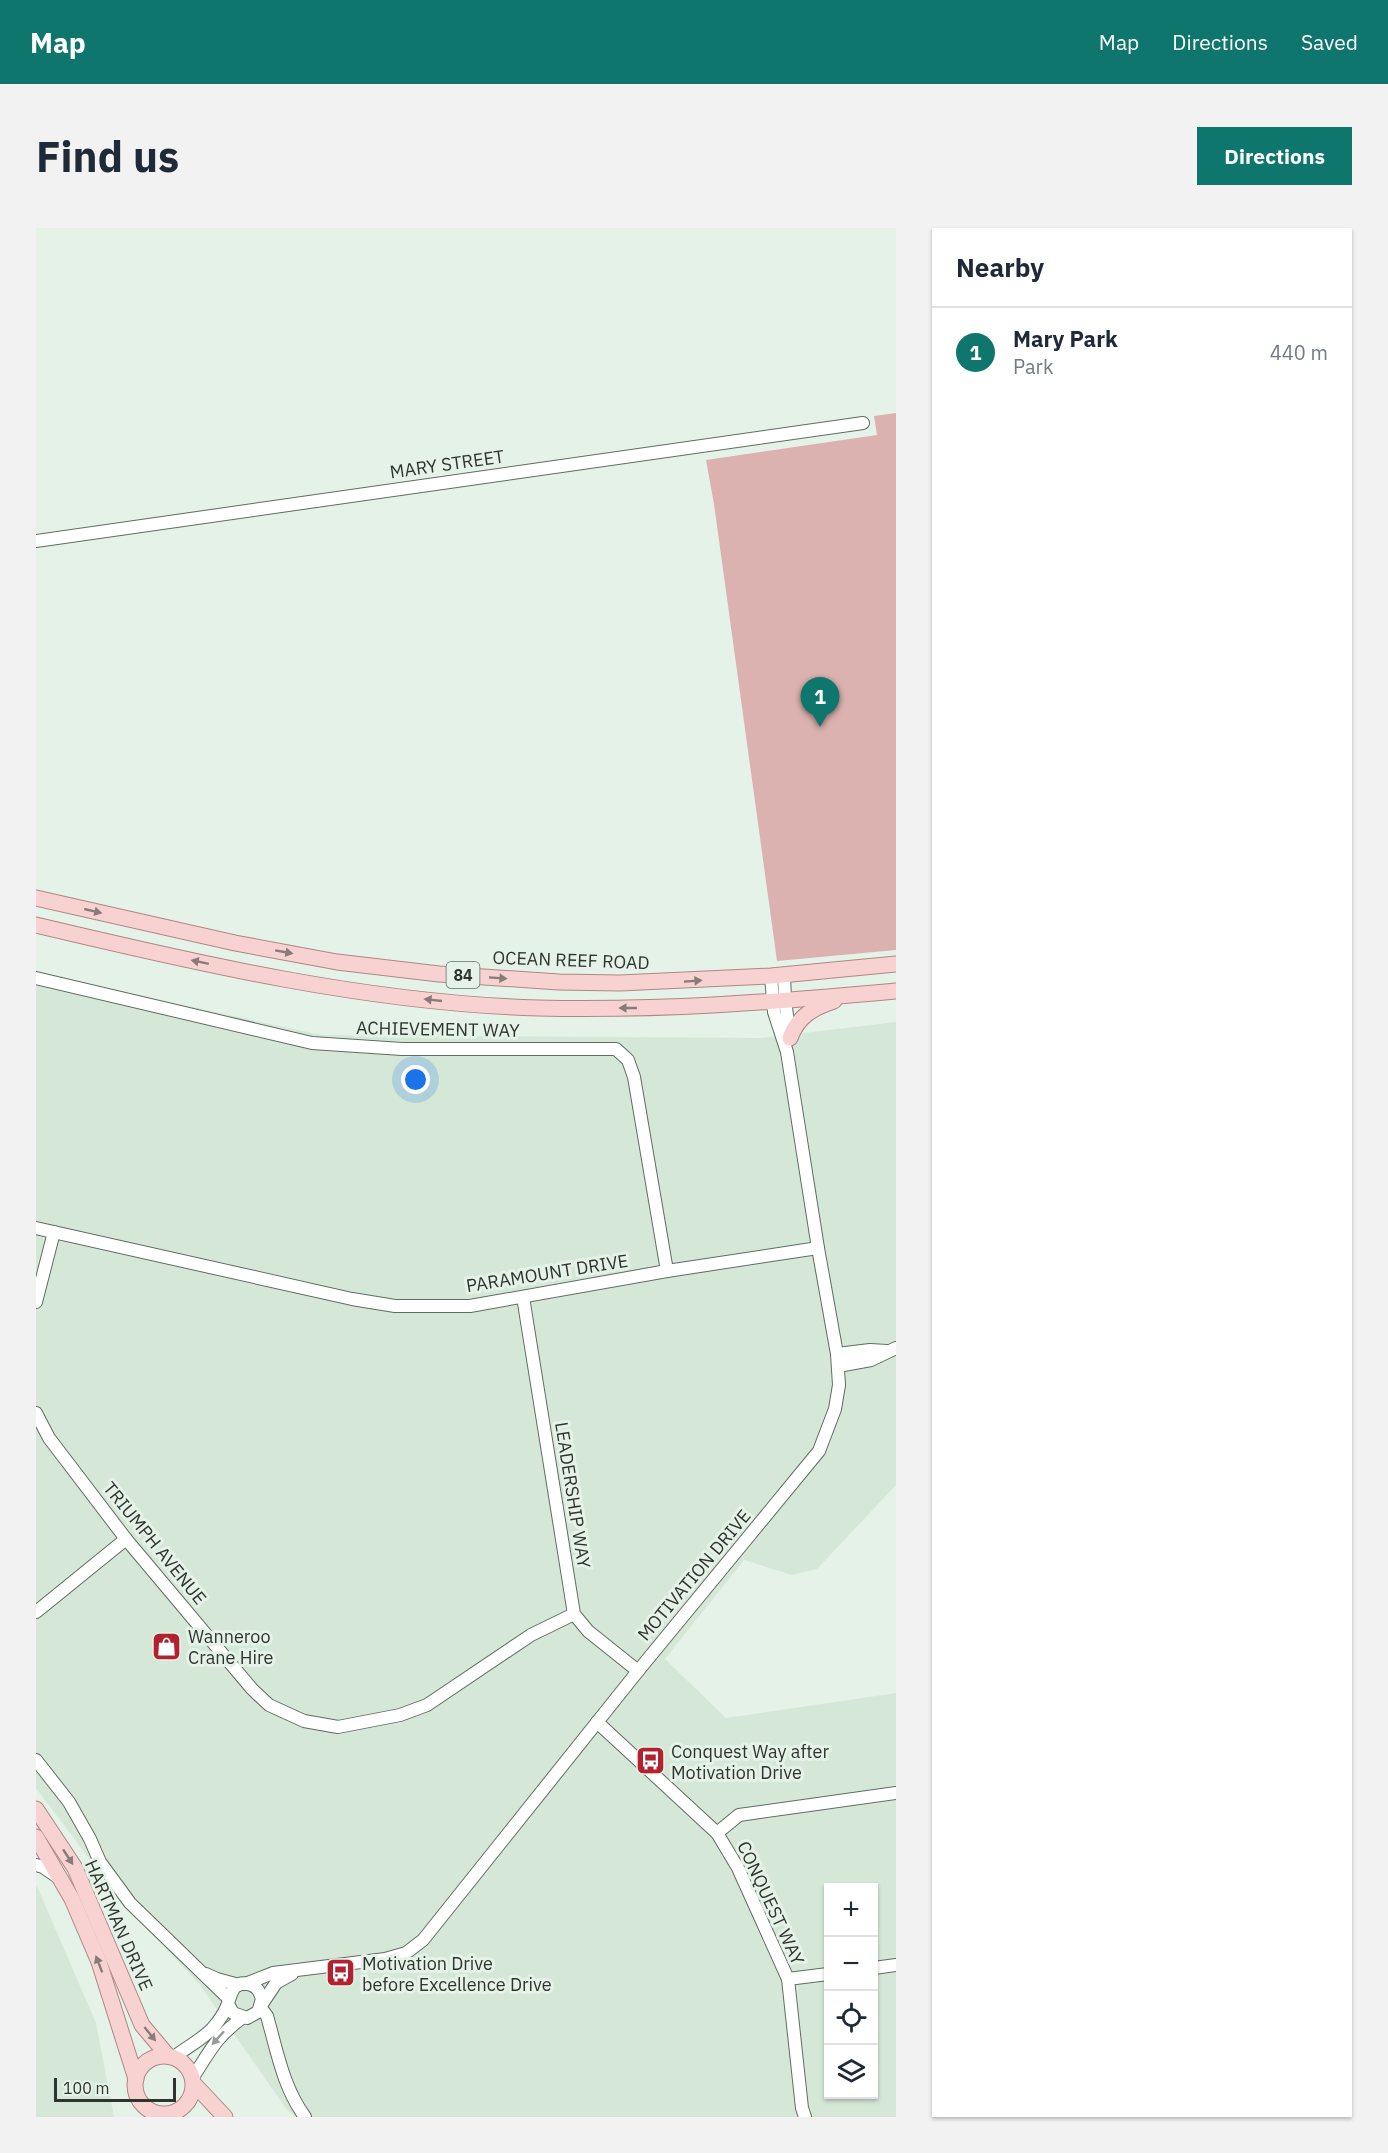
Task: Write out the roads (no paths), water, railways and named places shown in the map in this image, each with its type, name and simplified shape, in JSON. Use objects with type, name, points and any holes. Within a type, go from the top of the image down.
[{"type":"main road","name":"OCEAN REEF ROAD","points":[[36,898],[235,943],[337,962],[439,974],[620,984],[777,975],[896,964]]},
{"type":"main road","name":"84","points":[[36,925],[333,988],[436,1001],[536,1008],[624,1008],[710,1006],[896,991]]},
{"type":"main road","points":[[789,1045],[795,1026],[808,1012],[821,1005],[857,994]]},
{"type":"main road","name":"HARTMAN DRIVE","points":[[36,1809],[75,1868],[142,2025],[171,2056]]},
{"type":"main road","name":"HARTMAN DRIVE","points":[[36,1837],[62,1881],[99,1962],[136,2079]]},
{"type":"main road","points":[[171,2056],[182,2061],[189,2068],[193,2081],[192,2094],[181,2109],[167,2115],[149,2110],[140,2100],[136,2093],[136,2079],[138,2072],[147,2061],[171,2056]]},
{"type":"main road","points":[[193,2081],[225,2117]]},
{"type":"street","name":"MARY STREET","points":[[36,541],[863,423]]},
{"type":"street","name":"MOTIVATION DRIVE","points":[[242,1984],[267,1974],[385,1959],[406,1953],[423,1940],[638,1671],[819,1451],[835,1409],[839,1385],[838,1360],[818,1248],[789,1045],[778,1001],[777,975]]},
{"type":"street","name":"ACHIEVEMENT WAY","points":[[36,978],[312,1043],[402,1049],[616,1049],[628,1060],[634,1077],[667,1271]]},
{"type":"street","name":"PARAMOUNT DRIVE","points":[[36,1228],[352,1299],[395,1306],[470,1306],[667,1271],[818,1248]]},
{"type":"street","points":[[36,1302],[54,1232]]},
{"type":"street","name":"LEADERSHIP WAY","points":[[523,1297],[574,1614]]},
{"type":"street","points":[[838,1360],[871,1360],[891,1349]]},
{"type":"street","name":"TRIUMPH AVENUE","points":[[36,1413],[49,1438],[126,1539],[252,1689],[269,1705],[304,1721],[338,1727],[400,1715],[427,1705],[531,1635],[574,1614]]},
{"type":"street","points":[[36,1612],[126,1539]]},
{"type":"street","points":[[574,1614],[588,1631],[638,1671]]},
{"type":"street","name":"CONQUEST WAY","points":[[597,1722],[717,1833],[738,1868],[788,1979],[802,2108],[805,2117]]},
{"type":"street","points":[[36,1760],[69,1803],[90,1839],[100,1862],[130,1903],[200,1970],[228,2001],[233,2013],[265,2032],[273,2044]]},
{"type":"street","points":[[717,1833],[740,1815],[896,1793]]},
{"type":"street","points":[[36,1865],[43,1867],[62,1881]]},
{"type":"street","points":[[878,1967],[896,1965]]},
{"type":"street","points":[[200,1970],[217,1979],[258,1990],[285,2080],[296,2104],[306,2117]]},
{"type":"street","name":"MOTIVATION DRIVE","points":[[261,2006],[276,1983],[301,1970]]},
{"type":"street","points":[[788,1979],[824,1974]]},
{"type":"street","points":[[171,2056],[210,2031],[219,2020],[230,1993],[242,1984]]},
{"type":"street","points":[[193,2081],[215,2042],[226,2030],[244,2018],[255,2015],[261,2006]]},
{"type":"place","name":"Mary Park","points":[[820,727]]},
{"type":"place","name":"Wanneroo Crane Hire","points":[[167,1646]]},
{"type":"place","name":"Conquest Way after Motivation Drive","points":[[650,1761]]},
{"type":"place","name":"Motivation Drive before Excellence Drive","points":[[341,1973]]}]
